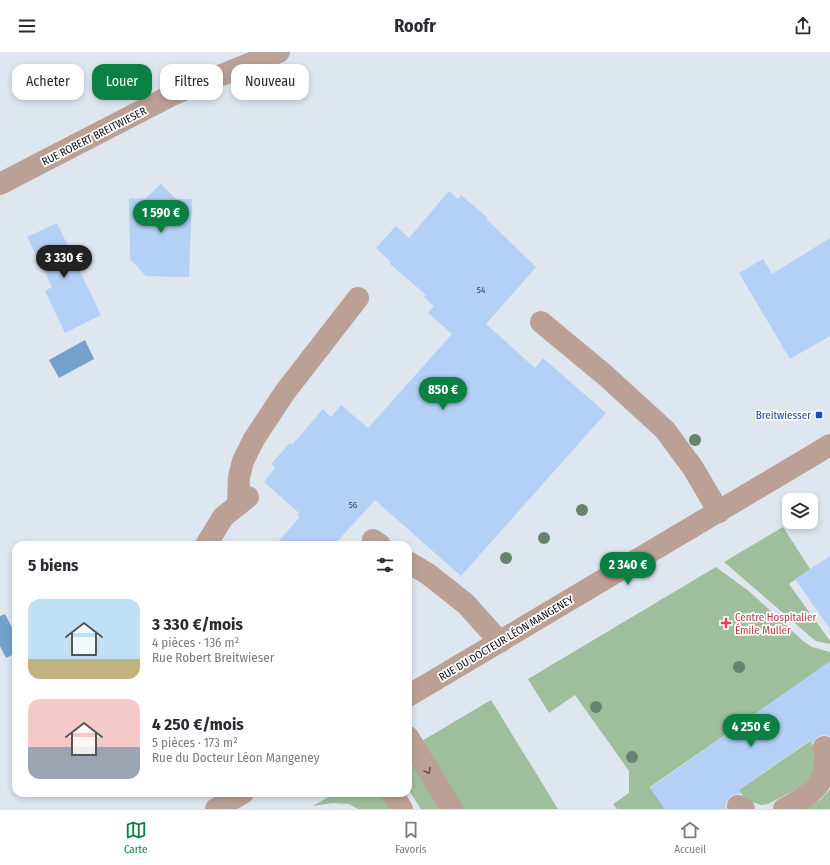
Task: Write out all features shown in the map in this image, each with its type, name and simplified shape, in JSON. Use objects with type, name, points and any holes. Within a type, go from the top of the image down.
[{"type":"street","name":"RUE ROBERT BREITWIESER","points":[[0,184],[174,94],[279,52]]},
{"type":"street","points":[[208,541],[223,517],[245,499],[239,477],[243,461],[254,439],[285,392],[358,298]]},
{"type":"street","points":[[541,322],[606,376],[665,430],[693,468],[719,512]]},
{"type":"street","name":"RUE DU DOCTEUR LÉON MANGENEY","points":[[412,694],[830,445]]},
{"type":"street","points":[[412,564],[428,574],[466,604],[500,642]]},
{"type":"street","points":[[412,744],[452,809]]},
{"type":"street","points":[[784,809],[811,794],[819,787],[826,773],[827,760],[824,747]]},
{"type":"street","points":[[216,809],[236,797]]},
{"type":"street","points":[[394,797],[402,809]]},
{"type":"green space","points":[[782,528],[784,529],[810,569],[789,584],[830,641],[830,644],[816,641],[812,638],[724,562]]},
{"type":"green space","points":[[716,567],[750,592],[803,641],[812,647],[830,652],[830,674],[824,666],[650,787],[665,809],[617,809],[613,804],[629,793],[629,771],[575,695],[549,713],[528,679]]},
{"type":"green space","points":[[491,700],[558,809],[461,809],[420,742]]},
{"type":"green space","points":[[810,741],[814,747],[817,764],[807,784],[768,804],[761,805],[746,800],[739,790]]},
{"type":"green space","points":[[412,762],[441,809],[421,809],[412,795]]},
{"type":"green space","points":[[830,789],[830,809],[804,809],[820,800]]},
{"type":"green space","points":[[328,797],[382,797],[390,809],[358,809],[349,804],[333,803],[313,806]]},
{"type":"water","points":[[85,340],[94,359],[59,378],[49,360]]},
{"type":"water","points":[[5,614],[12,627],[12,655],[6,658],[0,646],[0,616]]},
{"type":"building","points":[[161,184],[176,199],[192,199],[189,277],[146,276],[130,259],[129,198],[145,199]]},
{"type":"building","points":[[449,191],[458,199],[461,195],[488,218],[486,219],[536,267],[486,324],[535,368],[543,358],[606,413],[461,576],[375,500],[338,541],[279,541],[300,517],[297,515],[299,513],[264,482],[275,468],[271,464],[290,443],[292,445],[323,409],[331,417],[341,405],[368,428],[452,334],[428,313],[434,306],[424,297],[426,295],[390,264],[391,262],[376,248],[396,226],[409,238]]},
{"type":"building","points":[[57,223],[101,315],[65,333],[45,291],[52,287],[27,237]]},
{"type":"building","points":[[830,238],[830,336],[790,359],[739,273],[763,259],[772,274]]},
{"type":"building","points":[[830,556],[830,629],[795,579]]},
{"type":"building","points":[[830,661],[830,736],[823,735],[817,737],[812,744],[810,740],[739,790],[742,794],[731,796],[727,801],[725,809],[665,809],[650,788]]},
{"type":"place","name":"Breitwiesser","points":[[819,415]]},
{"type":"place","name":"Centre Hospitalier Émile Muller","points":[[726,623]]}]
